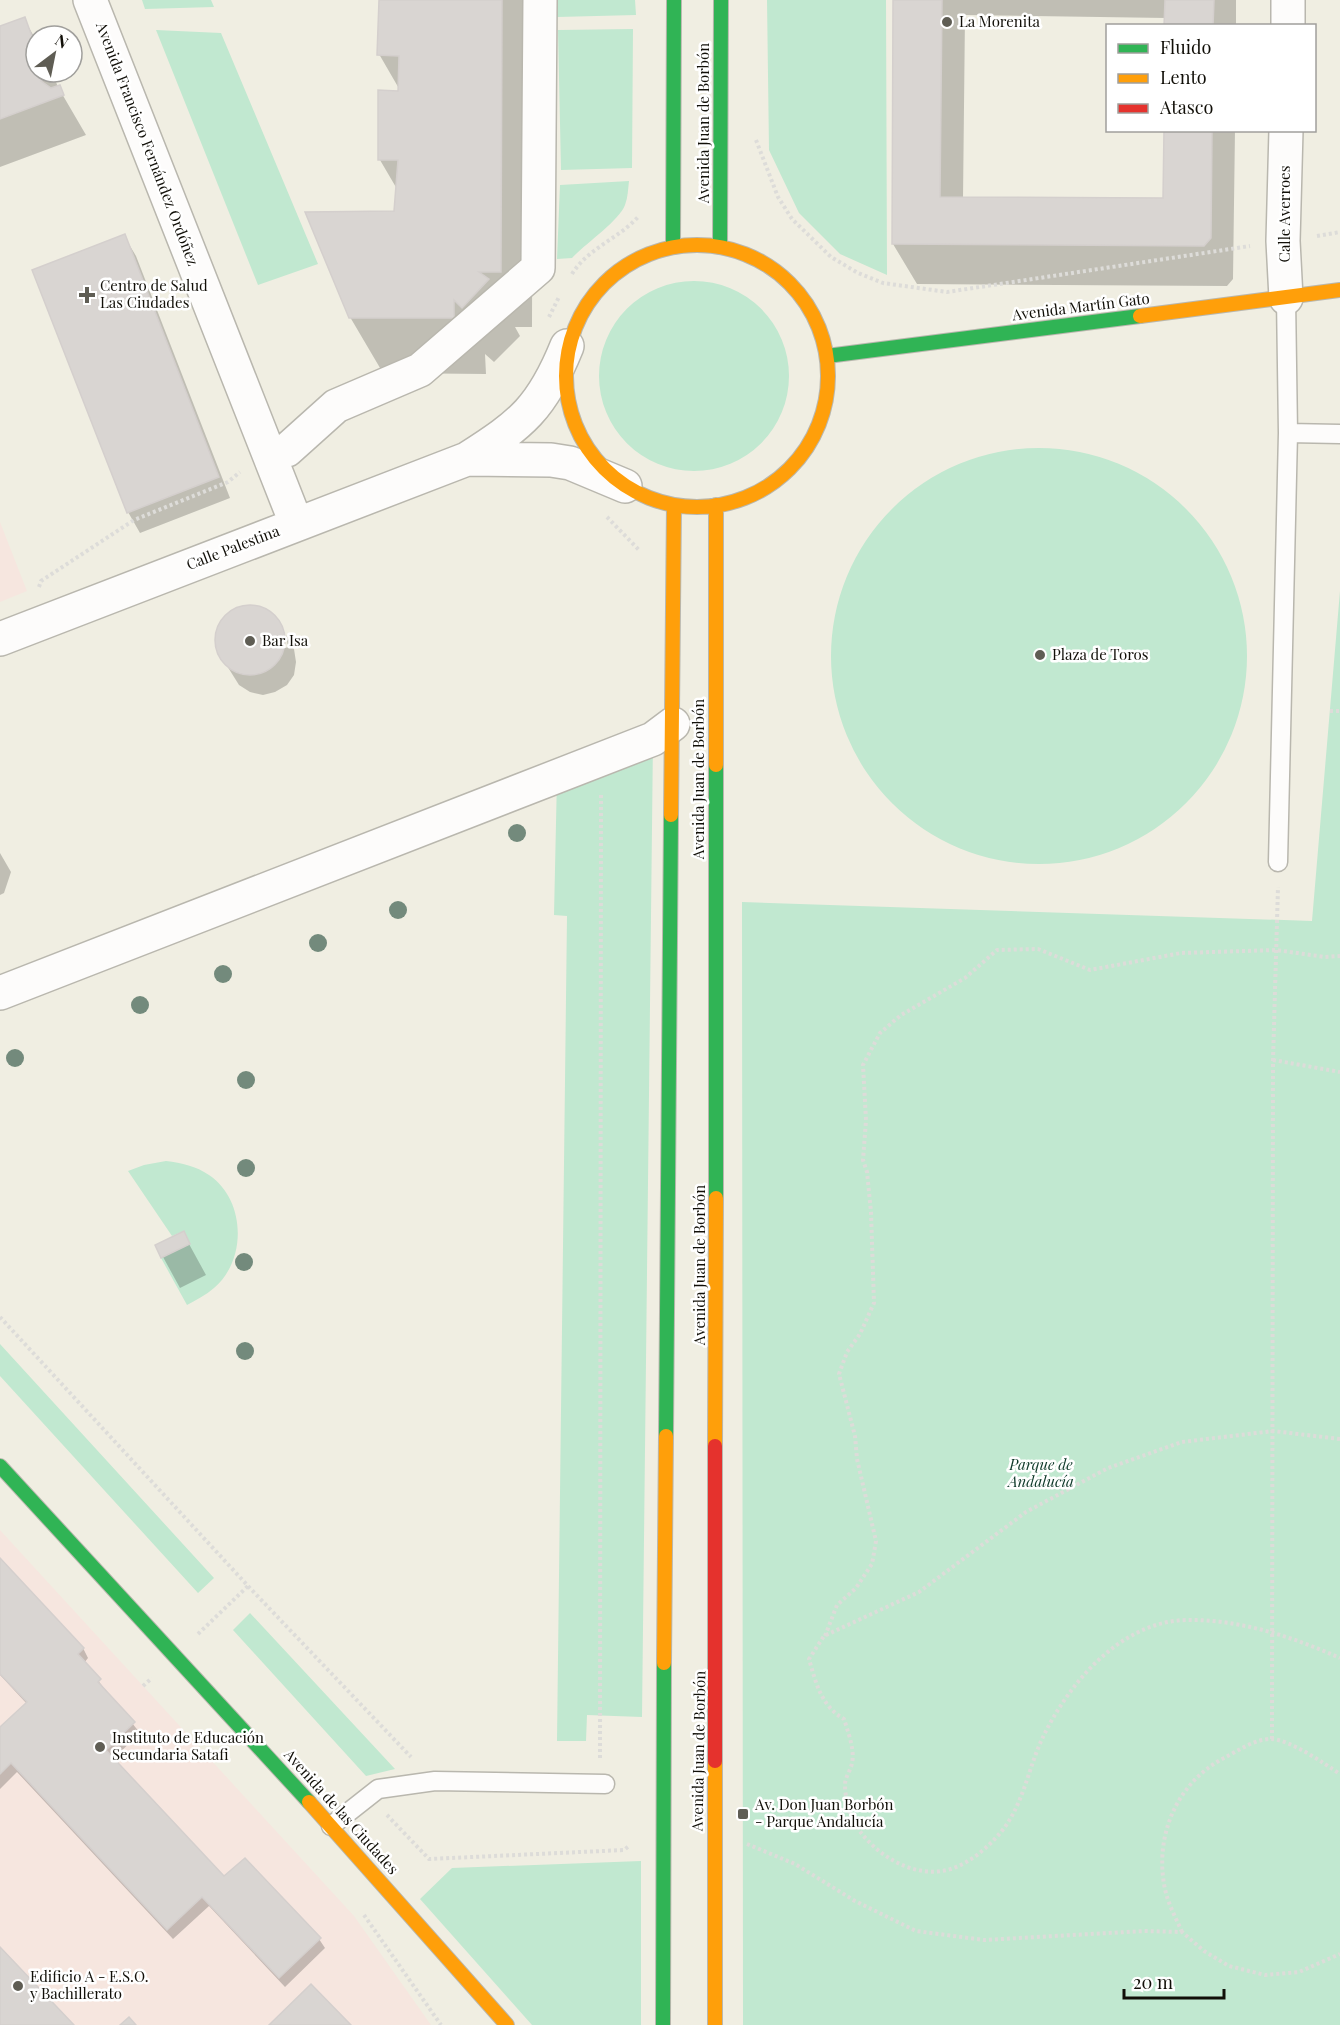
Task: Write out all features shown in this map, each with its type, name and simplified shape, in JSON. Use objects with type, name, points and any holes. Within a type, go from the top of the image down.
[{"type":"street","name":"Avenida Francisco Fernández Ordóñez","points":[[90,0],[279,454],[296,523]]},
{"type":"street","points":[[279,454],[336,406],[420,370],[538,268],[540,0]]},
{"type":"street","name":"Avenida Juan de Borbón","points":[[673,245],[674,0]]},
{"type":"street","name":"Avenida Juan de Borbón","points":[[720,246],[721,0]]},
{"type":"street","points":[[1288,0],[1288,24]]},
{"type":"street","name":"Calle Averroes","points":[[1286,132],[1283,241],[1286,298]]},
{"type":"street","points":[[673,245],[720,246],[759,259],[792,284],[816,319],[826,356],[829,379],[824,410],[813,438],[792,467],[764,489],[731,503],[696,508],[663,503],[625,486],[594,459],[573,423],[564,385],[567,346],[581,310],[605,279],[637,257],[673,245]]},
{"type":"street","name":"Avenida Martín Gato","points":[[826,356],[1340,290]]},
{"type":"street","name":"Calle Palestina","points":[[0,639],[467,459],[527,417],[553,381],[567,346]]},
{"type":"street","name":"Calle Palestina","points":[[467,459],[523,458],[561,461],[625,486]]},
{"type":"street","name":"Avenida Juan de Borbón","points":[[663,2025],[674,505]]},
{"type":"street","name":"Avenida Juan de Borbón","points":[[715,2025],[717,1809],[716,505]]},
{"type":"street","points":[[0,993],[601,760],[653,739],[673,724]]},
{"type":"street","name":"Avenida de las Ciudades","points":[[0,1466],[331,1827],[507,2025]]},
{"type":"lane","points":[[1278,862],[1288,433],[1286,298]]},
{"type":"lane","points":[[1288,433],[1340,434]]},
{"type":"lane","points":[[331,1827],[378,1789],[435,1781],[605,1784]]},
{"type":"path","points":[[756,135],[763,162],[778,197],[792,219],[811,239],[831,257],[858,273],[884,283],[915,289],[947,292],[1340,232]]},
{"type":"path","points":[[37,593],[41,581],[134,520],[228,482],[243,470],[279,454]]},
{"type":"path","points":[[1330,711],[1340,711]]},
{"type":"path","points":[[600,1762],[601,760]]},
{"type":"path","points":[[1272,1739],[1273,1060],[1278,862]]},
{"type":"path","points":[[1340,956],[1325,957],[1276,950],[1181,953],[1090,970],[1038,949],[997,950],[965,978],[901,1015],[880,1033],[864,1065],[866,1120],[863,1160],[867,1172],[871,1212],[874,1303],[860,1334],[847,1352],[839,1374],[855,1436],[856,1459],[876,1541],[872,1564],[856,1588],[837,1605],[825,1636],[809,1659],[817,1688],[831,1712],[844,1719],[850,1737],[853,1762],[845,1784],[854,1823],[877,1850],[907,1868],[942,1872],[970,1861],[1001,1832],[1025,1791],[1042,1739],[1064,1698],[1093,1665],[1119,1644],[1154,1626],[1187,1620],[1272,1633],[1301,1641],[1340,1658]]},
{"type":"path","points":[[1273,1060],[1340,1072]]},
{"type":"path","points":[[0,1317],[248,1586],[410,1757],[422,1758]]},
{"type":"path","points":[[825,1636],[919,1592],[1026,1512],[1108,1468],[1182,1442],[1273,1431],[1340,1439]]},
{"type":"path","points":[[141,1672],[157,1690]]},
{"type":"path","points":[[1340,1774],[1306,1753],[1272,1739],[1254,1743],[1217,1762],[1190,1784],[1166,1823],[1161,1852],[1165,1890],[1182,1932],[1204,1951],[1228,1966],[1265,1975],[1299,1972],[1340,1954]]},
{"type":"path","points":[[369,1795],[429,1859],[624,1850],[640,1838],[664,1838]]},
{"type":"path","points":[[715,1841],[747,1844],[795,1864],[855,1901],[916,1931],[984,1940],[1144,1931],[1182,1932]]},
{"type":"path","points":[[363,1914],[441,2025]]},
{"type":"shaded area","points":[[0,522],[27,591],[0,602]]},
{"type":"shaded area","name":"Instituto de Educación Secundaria Satafi","points":[[0,1530],[354,1916],[431,2025],[0,2025]]},
{"type":"green space","points":[[142,0],[211,0],[214,7],[145,9]]},
{"type":"green space","points":[[557,0],[635,0],[636,15],[557,17]]},
{"type":"green space","points":[[767,0],[886,0],[887,275],[840,254],[799,213],[769,150]]},
{"type":"green space","points":[[633,29],[632,168],[561,170],[558,30]]},
{"type":"green space","points":[[156,30],[221,33],[318,264],[258,285]]},
{"type":"green space","points":[[629,181],[625,205],[616,218],[572,258],[557,259],[560,185]]},
{"type":"green space","points":[[685,281],[703,281],[739,292],[754,302],[768,316],[785,348],[789,376],[785,404],[778,421],[768,436],[754,450],[722,467],[703,471],[685,471],[649,460],[634,450],[620,436],[603,404],[599,385],[599,367],[610,331],[620,316],[634,302],[666,285]]},
{"type":"green space","name":"Plaza de Toros","points":[[1039,448],[1080,452],[1119,463],[1155,483],[1186,509],[1212,540],[1232,576],[1243,615],[1247,656],[1243,697],[1232,736],[1212,772],[1186,803],[1155,829],[1119,849],[1080,860],[1039,864],[998,860],[959,849],[923,829],[892,803],[866,772],[846,736],[835,697],[831,656],[835,615],[846,576],[866,540],[892,509],[923,483],[959,463],[998,452]]},
{"type":"green space","name":"Parque de Andalucía","points":[[1340,591],[1340,2025],[743,2025],[742,902],[1312,921]]},
{"type":"green space","points":[[653,739],[642,1717],[587,1715],[586,1741],[557,1741],[567,916],[554,915],[557,777]]},
{"type":"green space","points":[[166,1161],[189,1165],[209,1175],[230,1199],[236,1214],[237,1247],[225,1276],[214,1288],[187,1305],[161,1258],[190,1244],[184,1231],[172,1236],[128,1171]]},
{"type":"green space","points":[[0,1344],[214,1578],[198,1593],[0,1376]]},
{"type":"green space","points":[[250,1613],[395,1769],[366,1776],[233,1630]]},
{"type":"green space","points":[[641,1861],[641,2025],[532,2025],[420,1899],[452,1868]]},
{"type":"building","points":[[379,0],[502,0],[501,272],[479,272],[489,279],[462,308],[454,300],[454,318],[349,318],[305,212],[394,211],[398,160],[378,160],[378,90],[398,91],[399,56],[377,55]]},
{"type":"building","points":[[893,0],[942,0],[940,197],[1163,198],[1164,132],[1212,132],[1211,238],[1204,246],[892,244]]},
{"type":"building","points":[[1165,0],[1214,0],[1213,24],[1164,24]]},
{"type":"building","points":[[25,17],[27,24],[24,24],[24,84],[45,84],[51,88],[60,85],[64,95],[0,119],[0,26]]},
{"type":"building","points":[[125,234],[219,477],[127,513],[32,270]]},
{"type":"building","points":[[250,605],[263,608],[275,615],[282,627],[285,640],[282,653],[275,665],[263,672],[250,675],[237,672],[225,665],[218,653],[215,640],[218,627],[225,615],[237,608]]},
{"type":"building","points":[[184,1231],[190,1244],[161,1258],[155,1245]]},
{"type":"building","points":[[0,1558],[84,1648],[78,1654],[101,1679],[98,1682],[135,1722],[106,1750],[224,1876],[245,1858],[321,1938],[279,1978],[202,1897],[167,1930],[11,1763],[0,1774],[0,1727],[27,1702],[0,1674]]},
{"type":"building","name":"Edificio A - E.S.O. y Bachillerato","points":[[0,1947],[74,2025],[0,2025]]},
{"type":"building","points":[[311,1984],[351,2025],[269,2025]]},
{"type":"building","name":"Edificio A - E.S.O. y Bachillerato","points":[[129,2017],[136,2025],[120,2025]]},
{"type":"traffic: fast","points":[[673,245],[674,0]]},
{"type":"traffic: fast","points":[[720,246],[721,0]]},
{"type":"traffic: fast","points":[[827,356],[1140,316]]},
{"type":"traffic: fast","points":[[716,765],[716,1198]]},
{"type":"traffic: fast","points":[[666,1436],[671,815]]},
{"type":"traffic: fast","points":[[0,1466],[309,1802]]},
{"type":"traffic: fast","points":[[663,2025],[664,1663]]},
{"type":"traffic: slow","points":[[684,245],[710,245],[735,250],[759,260],[790,283],[813,314],[823,338],[828,376],[823,414],[813,438],[790,469],[759,492],[735,502],[710,507],[684,507],[659,502],[635,492],[614,478],[595,459],[581,438],[571,414],[566,389],[566,363],[571,338],[581,314],[595,293],[614,274],[635,260],[659,250],[684,245]]},
{"type":"traffic: slow","points":[[1140,316],[1340,290]]},
{"type":"traffic: slow","points":[[671,815],[674,505]]},
{"type":"traffic: slow","points":[[716,505],[716,765]]},
{"type":"traffic: slow","points":[[715,1446],[716,1198]]},
{"type":"traffic: slow","points":[[664,1663],[666,1436]]},
{"type":"traffic: slow","points":[[715,1761],[715,2025]]},
{"type":"traffic: slow","points":[[309,1802],[507,2025]]},
{"type":"traffic: jam","points":[[715,1446],[715,1761]]},
{"type":"place","name":"La Morenita","points":[[947,22]]},
{"type":"place","name":"Centro de Salud Las Ciudades","points":[[87,295]]},
{"type":"place","name":"Bar Isa","points":[[250,641]]},
{"type":"place","name":"Plaza de Toros","points":[[1040,655]]},
{"type":"place","name":"Instituto de Educación Secundaria Satafi","points":[[100,1747]]},
{"type":"place","name":"Av. Don Juan Borbón - Parque Andalucía","points":[[743,1814]]},
{"type":"place","name":"Edificio A - E.S.O. y Bachillerato","points":[[18,1986]]}]
